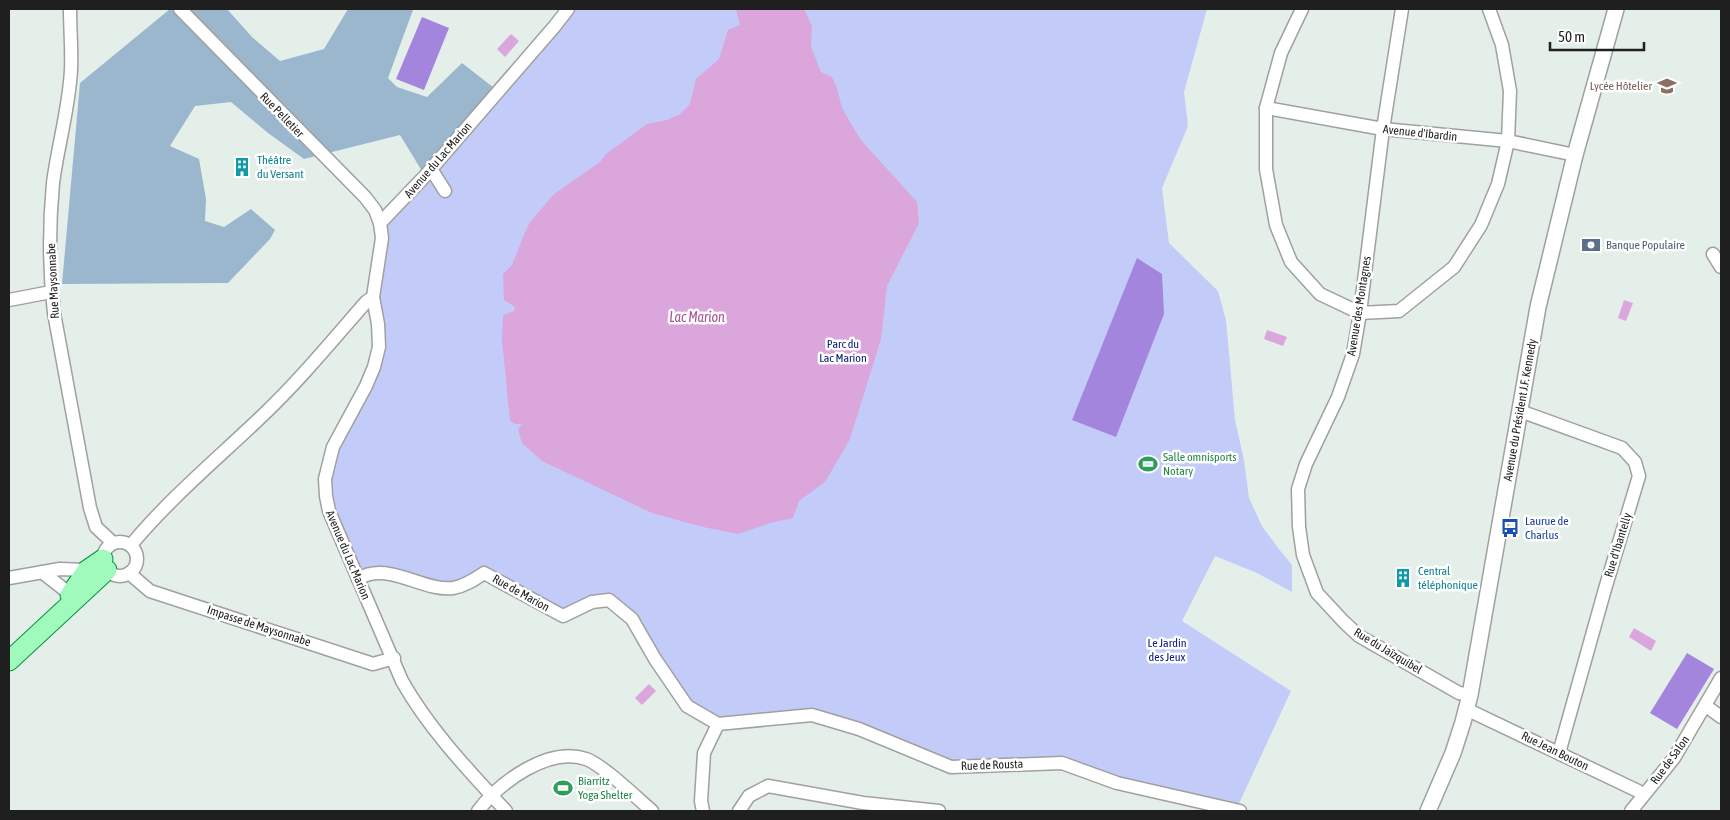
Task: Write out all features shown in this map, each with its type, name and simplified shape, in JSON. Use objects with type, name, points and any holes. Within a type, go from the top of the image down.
[{"type":"main road","points":[[77,593],[87,570],[105,565]]},
{"type":"main road","points":[[9,661],[62,612],[77,593],[105,565]]},
{"type":"street","name":"Rue Maysonnabe","points":[[70,9],[71,70],[53,183],[51,215],[52,292],[55,323],[90,508],[96,527],[113,543]]},
{"type":"street","name":"Rue Pelletier","points":[[180,9],[365,197],[375,210],[380,223]]},
{"type":"street","name":"Avenue du Lac Marion","points":[[506,811],[432,726],[402,681],[394,658],[329,511],[326,496],[326,479],[332,447],[366,386],[379,347],[378,324],[373,297],[382,238],[380,223],[431,169],[568,9]]},
{"type":"street","points":[[1302,9],[1281,53],[1266,108],[1266,169],[1276,225],[1291,262],[1320,294],[1360,313],[1399,311],[1454,267],[1481,224],[1488,208],[1498,184],[1508,141],[1510,90],[1502,45],[1494,17],[1489,9]]},
{"type":"street","name":"Avenue des Montagnes","points":[[1317,593],[1303,555],[1299,527],[1298,489],[1306,464],[1338,396],[1353,354],[1360,313],[1383,129],[1402,9]]},
{"type":"street","name":"Avenue du Président J.F. Kennedy","points":[[1428,811],[1453,753],[1468,702],[1538,307],[1575,155],[1616,9]]},
{"type":"street","name":"Avenue d'Ibardin","points":[[1266,108],[1383,129],[1508,141],[1575,155]]},
{"type":"street","points":[[431,169],[445,191]]},
{"type":"street","points":[[1713,254],[1721,267]]},
{"type":"street","points":[[9,300],[52,292]]},
{"type":"street","points":[[131,545],[169,503],[269,409],[309,368],[366,302],[373,297]]},
{"type":"street","name":"Rue d'Ibantelly","points":[[1520,411],[1622,448],[1635,462],[1640,476],[1605,589],[1559,753]]},
{"type":"street","points":[[122,542],[131,545],[136,554],[136,565],[128,573],[117,575],[105,565],[107,547],[113,543],[122,542]]},
{"type":"street","points":[[9,578],[60,569],[87,570]]},
{"type":"street","points":[[42,572],[77,593]]},
{"type":"street","name":"Rue de Marion","points":[[358,579],[366,574],[380,572],[433,586],[452,588],[465,584],[484,573],[562,616],[592,602],[609,600],[632,619],[655,659],[687,706],[718,724]]},
{"type":"street","name":"Impasse de Maysonnabe","points":[[128,573],[150,590],[373,664],[394,658]]},
{"type":"street","name":"Rue du Jaïzquibel","points":[[1317,593],[1359,636],[1459,693],[1468,702]]},
{"type":"street","name":"Rue de Salon","points":[[1631,811],[1674,758],[1721,678]]},
{"type":"street","name":"Rue Jean Bouton","points":[[1468,702],[1559,753],[1643,795]]},
{"type":"street","points":[[1706,706],[1721,717]]},
{"type":"street","name":"Rue de Rousta","points":[[718,724],[812,715],[860,729],[951,767],[1062,763],[1117,783],[1240,811]]},
{"type":"street","points":[[703,811],[704,754],[718,724]]},
{"type":"street","points":[[478,811],[491,795],[516,776],[538,763],[553,758],[570,756],[586,759],[597,765],[652,811]]},
{"type":"street","points":[[739,811],[749,796],[768,786],[863,803],[932,811]]},
{"type":"shaded area","points":[[170,9],[227,9],[252,37],[280,61],[324,49],[348,9],[425,9],[413,10],[388,78],[397,87],[427,97],[462,63],[498,91],[425,176],[400,135],[304,159],[268,133],[231,102],[195,106],[170,146],[199,159],[206,199],[205,221],[224,227],[251,209],[275,230],[270,239],[228,283],[62,284],[80,83]]},
{"type":"shaded area","points":[[422,17],[449,28],[424,90],[396,79]]},
{"type":"shaded area","points":[[1137,258],[1162,274],[1164,314],[1116,437],[1072,420]]},
{"type":"shaded area","points":[[1687,653],[1714,669],[1677,729],[1650,713]]},
{"type":"green space","name":"Parc du Lac Marion","points":[[568,9],[1207,9],[1184,92],[1188,126],[1162,188],[1169,243],[1218,291],[1226,320],[1235,420],[1244,460],[1249,498],[1262,526],[1292,565],[1292,592],[1257,573],[1215,556],[1182,621],[1291,691],[1236,810],[1062,763],[951,767],[812,715],[718,724],[687,706],[632,619],[609,600],[563,616],[485,573],[451,588],[380,572],[358,579],[326,496],[342,432],[366,386],[378,324],[380,223]]},
{"type":"water","name":"Lac Marion","points":[[736,9],[804,9],[812,26],[811,47],[821,72],[832,77],[842,108],[860,139],[917,202],[919,223],[887,286],[881,339],[850,439],[825,482],[799,501],[793,518],[770,523],[738,534],[703,527],[652,513],[542,461],[522,443],[518,429],[522,424],[515,424],[510,421],[502,340],[503,315],[514,311],[515,307],[504,300],[503,274],[512,265],[530,222],[554,194],[600,162],[606,154],[647,124],[667,120],[680,114],[690,104],[696,79],[719,59],[728,30],[740,25]]},
{"type":"water","points":[[511,34],[519,41],[505,57],[497,49]]},
{"type":"water","points":[[1624,300],[1633,303],[1626,321],[1618,318]]},
{"type":"water","points":[[1267,330],[1287,337],[1283,346],[1264,339]]},
{"type":"water","points":[[1634,628],[1656,641],[1651,651],[1629,637]]},
{"type":"water","points":[[649,684],[656,691],[642,705],[635,698]]},
{"type":"place","name":"Lycée Hôtelier","points":[[1667,86]]},
{"type":"place","name":"Théâtre du Versant","points":[[242,167]]},
{"type":"place","name":"Banque Populaire","points":[[1591,245]]},
{"type":"place","name":"Salle omnisports Notary","points":[[1148,464]]},
{"type":"place","name":"Laurue de Charlus","points":[[1510,528]]},
{"type":"place","name":"Central téléphonique","points":[[1403,578]]},
{"type":"place","name":"Biarritz Yoga Shelter","points":[[563,788]]},
{"type":"park label","name":"Le Jardin des Jeux","points":[[1167,650]]}]
